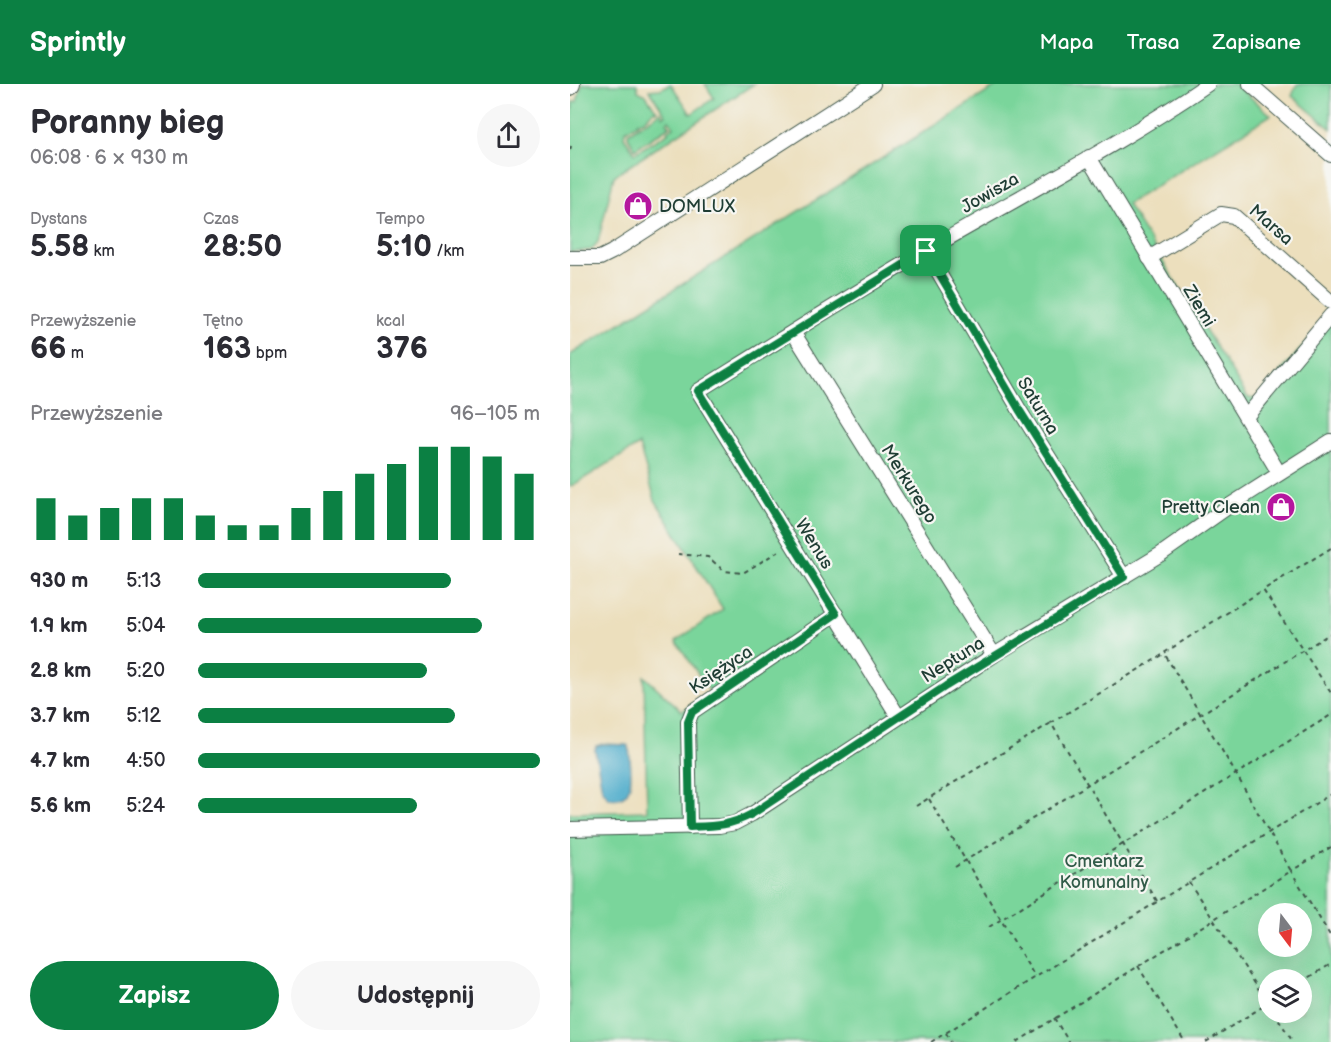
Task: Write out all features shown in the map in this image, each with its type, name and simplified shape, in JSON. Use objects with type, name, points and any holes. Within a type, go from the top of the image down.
[{"type":"street","points":[[570,258],[600,258],[612,252],[873,84]]},
{"type":"street","name":"Jowisza","points":[[698,391],[926,251],[1089,157],[1208,84]]},
{"type":"street","points":[[1250,84],[1331,155]]},
{"type":"street","name":"Ziemi","points":[[1089,157],[1279,473]]},
{"type":"street","name":"Marsa","points":[[1149,258],[1221,214],[1234,216],[1331,302]]},
{"type":"street","name":"Saturna","points":[[926,251],[1020,411],[1124,577]]},
{"type":"street","points":[[1246,417],[1331,315]]},
{"type":"street","name":"Merkurego","points":[[792,332],[994,655]]},
{"type":"street","name":"Wenus","points":[[698,391],[898,716]]},
{"type":"street","name":"Neptuna","points":[[570,829],[719,826],[735,823],[994,655],[1161,554],[1232,504],[1331,441]]},
{"type":"street","name":"Księżyca","points":[[690,827],[688,722],[692,712],[836,614]]},
{"type":"path","points":[[678,554],[708,557],[724,571],[743,573],[792,542]]},
{"type":"path","points":[[916,806],[1331,548]]},
{"type":"path","points":[[1263,590],[1331,693]]},
{"type":"path","points":[[955,867],[1331,633]]},
{"type":"path","points":[[1164,653],[1331,937]]},
{"type":"path","points":[[989,927],[1331,715]]},
{"type":"path","points":[[1051,723],[1157,901]]},
{"type":"path","points":[[931,1042],[1331,794]]},
{"type":"path","points":[[929,799],[1035,977]]},
{"type":"path","points":[[1017,1042],[1331,847]]},
{"type":"path","points":[[1189,881],[1258,988]]},
{"type":"path","points":[[1312,976],[1331,964]]},
{"type":"path","points":[[1138,966],[1185,1042]]},
{"type":"path","points":[[1206,1042],[1258,1011]]},
{"type":"path","points":[[1054,1018],[1069,1042]]},
{"type":"path","points":[[1281,1023],[1293,1042]]},
{"type":"path","points":[[946,1033],[951,1042]]},
{"type":"green space","points":[[582,84],[637,84],[638,91],[646,95],[657,111],[653,111],[643,121],[637,122],[638,124],[625,131],[624,137],[635,153],[674,127],[669,120],[667,122],[670,126],[635,149],[628,133],[661,112],[663,116],[666,115],[649,90],[660,89],[671,84],[691,114],[714,98],[705,84],[754,84],[614,176],[598,242],[591,250],[570,252],[570,156],[572,147],[570,140],[573,102],[577,102]]},
{"type":"green space","name":"Cmentarz Komunalny","points":[[1000,84],[1235,84],[1271,115],[1127,204],[1248,398],[1257,399],[1331,314],[1331,1042],[570,1042],[570,813],[647,811],[644,676],[682,711],[710,692],[676,641],[723,609],[655,500],[639,445],[570,487],[570,355]]},
{"type":"green space","points":[[1297,84],[1331,84],[1331,129],[1292,96]]},
{"type":"water","points":[[603,744],[629,747],[631,781],[625,795],[619,798],[609,798],[602,789],[595,750],[596,746]]},
{"type":"place","name":"DOMLUX","points":[[638,206]]},
{"type":"place","name":"Pretty Clean","points":[[1281,507]]},
{"type":"route","points":[[926,251],[1020,411],[1124,577],[898,716],[752,814],[735,823],[690,827],[688,722],[692,712],[836,614],[698,391],[926,251]]}]
